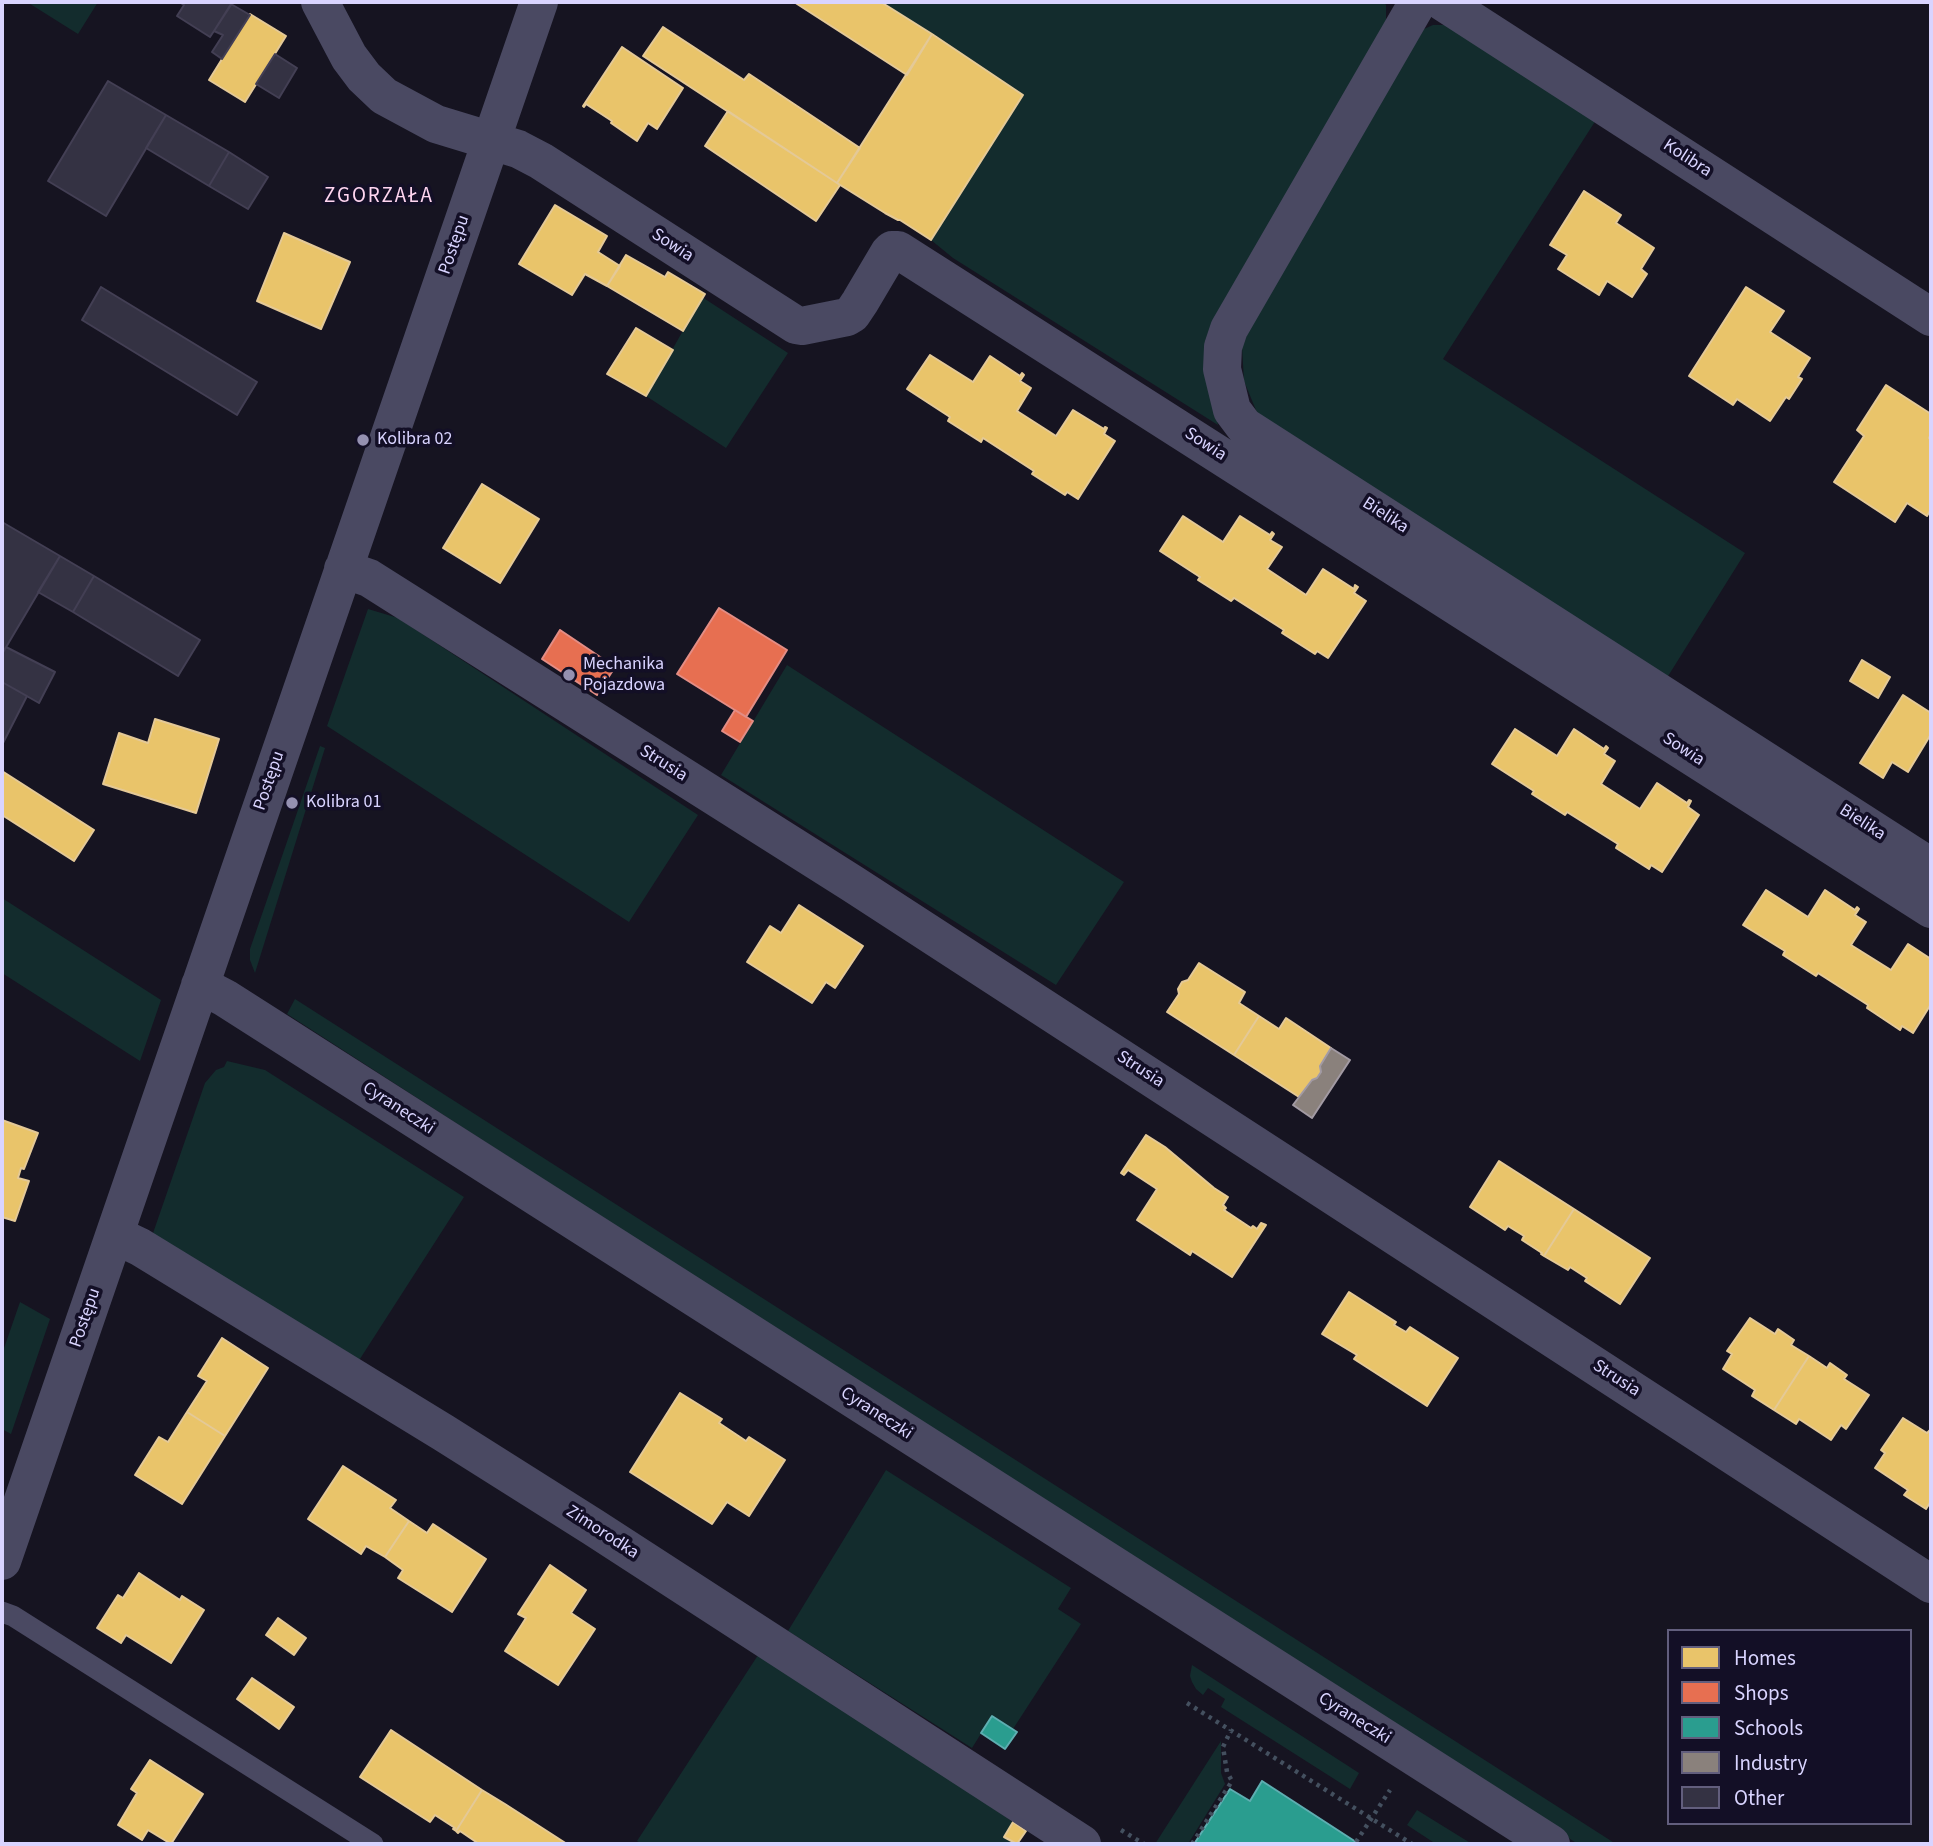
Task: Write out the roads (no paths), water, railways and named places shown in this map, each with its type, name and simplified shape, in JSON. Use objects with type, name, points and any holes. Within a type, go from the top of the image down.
[{"type":"street","points":[[320,2],[349,57],[364,77],[384,96],[436,124],[490,140]]},
{"type":"street","name":"Postępu","points":[[2,1561],[539,2]]},
{"type":"street","name":"Bielika","points":[[1418,2],[1229,329],[1223,346],[1222,369],[1232,410],[1244,425],[1255,433],[1931,867]]},
{"type":"street","name":"Kolibra","points":[[1443,2],[1931,317]]},
{"type":"street","name":"Sowia","points":[[490,140],[518,149],[541,161],[796,325],[847,317],[860,302],[891,250],[898,250],[1931,909]]},
{"type":"street","name":"Strusia","points":[[343,569],[369,578],[853,884],[1931,1584]]},
{"type":"street","name":"Cyraneczki","points":[[200,985],[237,1006],[1551,1844]]},
{"type":"street","name":"Zimorodka","points":[[115,1235],[140,1247],[605,1535],[1096,1833]]},
{"type":"lane","points":[[2,1612],[13,1616],[373,1844]]},
{"type":"place","name":"Kolibra 02","points":[[363,440]]},
{"type":"place","name":"Mechanika Pojazdowa","points":[[569,675]]},
{"type":"place","name":"Kolibra 01","points":[[292,803]]},
{"type":"district","name":"ZGORZAŁA","points":[[379,197]]}]
